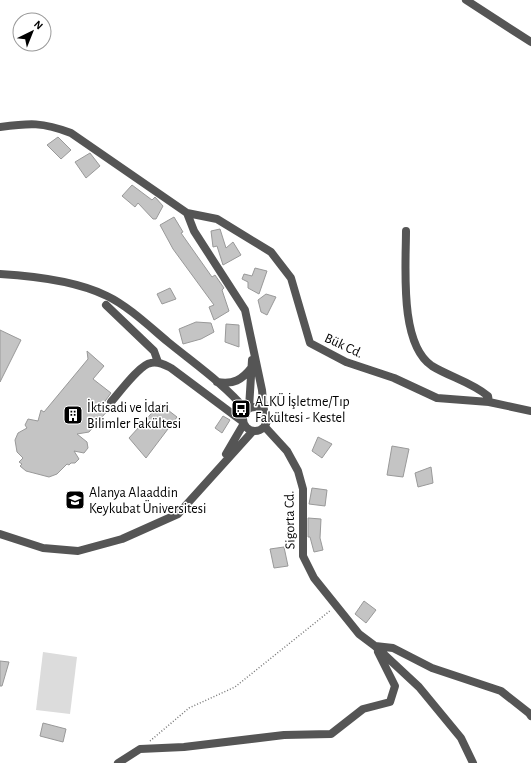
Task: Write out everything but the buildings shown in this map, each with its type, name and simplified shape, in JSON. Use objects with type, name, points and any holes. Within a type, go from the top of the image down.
[{"type":"street","points":[[466,0],[531,42]]},
{"type":"street","points":[[0,127],[29,123],[50,125],[70,133],[187,213],[194,231],[245,310],[264,411],[267,419],[265,427],[259,431],[252,432],[218,467],[178,514],[122,539],[78,551],[43,548],[0,534]]},
{"type":"street","name":"Bük Cd.","points":[[187,213],[216,219],[271,252],[292,278],[310,343],[346,362],[394,378],[437,398],[489,402],[531,411]]},
{"type":"street","points":[[406,231],[405,303],[416,344],[431,365],[476,387],[488,396],[489,402]]},
{"type":"street","points":[[0,274],[25,276],[86,288],[108,296],[142,320],[237,400],[252,432]]},
{"type":"street","points":[[106,305],[154,351],[158,362]]},
{"type":"street","points":[[218,467],[244,416],[252,367],[253,347]]},
{"type":"street","points":[[111,402],[139,371],[149,363],[158,362],[171,368],[244,416]]},
{"type":"street","points":[[217,382],[226,384],[236,381],[244,377],[252,367]]},
{"type":"street","points":[[244,416],[257,407],[264,411]]},
{"type":"street","name":"Sigorta Cd.","points":[[265,427],[287,451],[298,471],[303,490],[303,556],[314,578],[359,634],[375,646],[428,699],[461,738],[473,763]]},
{"type":"street","points":[[375,646],[393,648],[432,668],[501,691],[531,716]]},
{"type":"street","points":[[118,763],[140,750],[184,747],[284,735],[331,734],[363,709],[390,702],[395,686],[375,646]]},
{"type":"path","points":[[140,750],[189,708],[235,686],[335,606]]},
{"type":"shaded area","points":[[43,652],[77,657],[70,714],[36,710]]},
{"type":"place","name":"ALKÜ İşletme/Tıp Fakültesi - Kestel","points":[[241,409]]},
{"type":"place","name":"İktisadi ve İdari Bilimler Fakültesi","points":[[73,415]]},
{"type":"place","name":"Alanya Alaaddin Keykubat Üniversitesi","points":[[75,500]]}]
